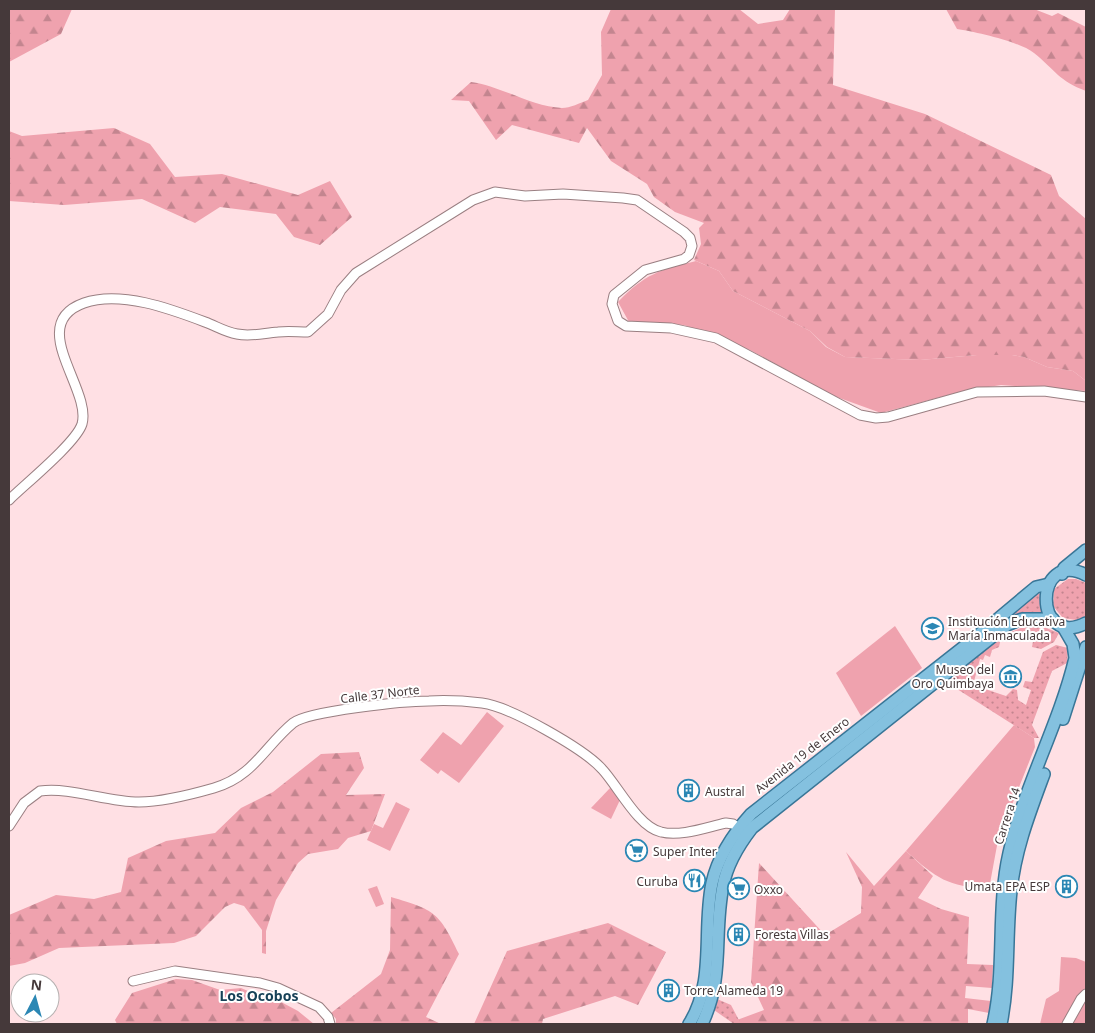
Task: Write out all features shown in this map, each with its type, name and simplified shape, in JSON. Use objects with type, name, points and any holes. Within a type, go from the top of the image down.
[{"type":"main road","name":"Avenida 19 de Enero","points":[[702,1024],[708,1011],[717,976],[723,885],[730,862],[751,814],[975,638],[1036,587],[1049,584],[1062,574],[1064,568],[1086,550]]},
{"type":"main road","points":[[1062,574],[1072,572],[1086,575]]},
{"type":"main road","name":"Carrera 14","points":[[993,1024],[998,1001],[1002,891],[1008,860],[1014,834],[1075,658],[1073,644],[1045,605],[1045,594],[1049,584]]},
{"type":"main road","name":"Avenida 19 de Enero","points":[[689,1024],[698,1007],[706,975],[712,882],[720,858],[743,831],[1007,625],[1022,619],[1058,622],[1073,627],[1086,623]]},
{"type":"main road","name":"Carrera 14","points":[[1001,1024],[1006,1001],[1011,892],[1017,854],[1086,647]]},
{"type":"street","points":[[9,500],[26,486],[69,443],[82,424],[78,392],[64,362],[60,345],[64,315],[83,303],[114,299],[168,308],[237,334],[308,332],[328,314],[341,290],[356,273],[438,220],[473,200],[495,192],[525,196],[563,194],[623,198],[637,200],[647,206],[684,232],[690,238],[691,250],[689,255],[679,262],[645,270],[614,295],[612,304],[618,321],[626,326],[671,328],[716,338],[860,415],[876,418],[888,417],[978,392],[1044,391],[1086,397]]},
{"type":"street","name":"Calle 37 Norte","points":[[9,826],[24,803],[40,791],[139,802],[216,788],[251,768],[294,722],[314,715],[428,701],[498,706],[523,718],[601,768],[643,821],[660,832],[672,834],[726,823],[743,831]]},
{"type":"street","points":[[133,981],[175,971],[260,983],[278,988],[319,1007],[328,1017],[330,1024]]},
{"type":"street","points":[[1068,1024],[1086,994]]},
{"type":"green space","points":[[9,9],[72,9],[61,34],[9,62]]},
{"type":"green space","points":[[611,9],[739,9],[758,24],[783,20],[790,9],[835,9],[833,85],[925,114],[1051,175],[1059,196],[1086,219],[1086,381],[1073,371],[1047,367],[1024,357],[1012,355],[977,355],[920,360],[845,357],[827,347],[810,331],[733,291],[719,271],[694,260],[701,244],[699,228],[704,223],[675,212],[654,197],[647,184],[611,161],[587,128],[579,143],[512,125],[496,140],[469,101],[451,100],[471,82],[551,107],[565,108],[588,100],[602,75],[601,32]]},
{"type":"green space","points":[[946,9],[1034,9],[1052,16],[1058,13],[1086,27],[1086,91],[1063,79],[1027,49],[997,38],[957,29]]},
{"type":"green space","points":[[114,128],[150,144],[175,177],[222,174],[298,195],[330,181],[352,217],[320,245],[294,237],[276,214],[220,207],[195,223],[142,199],[64,205],[9,201],[9,131],[22,136]]},
{"type":"green space","points":[[696,261],[719,271],[733,291],[810,331],[826,347],[845,357],[920,360],[977,355],[1012,355],[1024,357],[1047,367],[1073,371],[1086,381],[1086,391],[1001,385],[963,391],[881,413],[834,396],[750,350],[684,325],[629,322],[618,302],[636,285],[653,274]]},
{"type":"green space","points":[[1068,579],[1076,579],[1086,583],[1086,616],[1076,620],[1063,618],[1053,606],[1054,589]]},
{"type":"green space","points":[[1037,593],[1041,594],[1042,616],[1006,623],[759,816],[748,827],[744,825]]},
{"type":"green space","points":[[1027,625],[1046,628],[1059,633],[1054,642],[1041,649],[1032,647],[1034,636],[1018,633],[1017,636],[1007,634]]},
{"type":"green space","points":[[895,626],[922,668],[861,716],[836,673]]},
{"type":"green space","points":[[1001,638],[999,647],[992,650],[990,657],[985,655],[983,660],[980,659],[973,685],[1006,696],[1013,689],[1017,690],[1018,700],[1026,705],[1031,690],[1023,687],[1025,681],[1032,682],[1043,652],[1056,645],[1068,648],[1067,663],[1052,671],[1032,725],[1039,738],[1034,738],[946,682]]},
{"type":"green space","points":[[487,712],[504,726],[459,783],[441,770],[438,774],[420,760],[443,732],[461,745]]},
{"type":"green space","points":[[1014,725],[1034,738],[1035,747],[998,840],[989,889],[952,883],[935,875],[906,851]]},
{"type":"green space","points":[[359,752],[364,768],[346,795],[385,794],[371,831],[348,838],[338,849],[308,854],[298,863],[276,900],[266,931],[266,954],[262,953],[262,930],[244,906],[234,903],[225,907],[196,936],[174,943],[59,948],[25,963],[9,966],[9,915],[56,895],[94,899],[121,892],[128,858],[166,841],[215,833],[241,808],[273,792],[321,754]]},
{"type":"green space","points":[[611,787],[620,800],[611,819],[591,808]]},
{"type":"green space","points":[[396,802],[410,809],[390,851],[367,840],[374,824],[383,828]]},
{"type":"green space","points":[[906,851],[933,876],[918,898],[941,909],[969,917],[967,964],[993,965],[992,988],[966,986],[965,998],[991,1001],[989,1013],[968,1009],[968,1024],[741,1024],[737,1020],[764,1010],[751,982],[759,863],[825,935],[861,913],[862,887],[846,852],[874,886]]},
{"type":"green space","points":[[377,886],[384,904],[376,907],[368,889]]},
{"type":"green space","points":[[391,897],[417,905],[434,915],[446,929],[459,954],[426,1017],[441,1024],[336,1024],[336,1019],[331,1013],[381,974],[390,950]]},
{"type":"green space","points":[[608,923],[666,952],[638,1005],[615,996],[543,1019],[542,1024],[474,1024],[507,951]]},
{"type":"green space","points":[[1061,957],[1076,958],[1086,962],[1086,1024],[1040,1024],[1046,999],[1059,991]]},
{"type":"green space","points":[[176,979],[192,980],[220,990],[241,988],[257,995],[268,995],[298,1011],[314,1024],[117,1024],[115,1020],[132,993]]},
{"type":"green space","points":[[717,999],[731,1005],[741,1024],[734,1024],[714,1010]]},
{"type":"place","name":"Institución Educativa María Inmaculada","points":[[932,628]]},
{"type":"place","name":"Museo del Oro Quimbaya","points":[[1010,676]]},
{"type":"place","name":"Austral","points":[[689,791]]},
{"type":"place","name":"Super Inter","points":[[637,851]]},
{"type":"place","name":"Curuba","points":[[694,881]]},
{"type":"place","name":"Umata EPA ESP","points":[[1066,886]]},
{"type":"place","name":"Oxxo","points":[[738,889]]},
{"type":"place","name":"Foresta Villas","points":[[739,934]]},
{"type":"place","name":"Torre Alameda 19","points":[[668,990]]},
{"type":"district","name":"Los Ocobos","points":[[259,995]]}]
